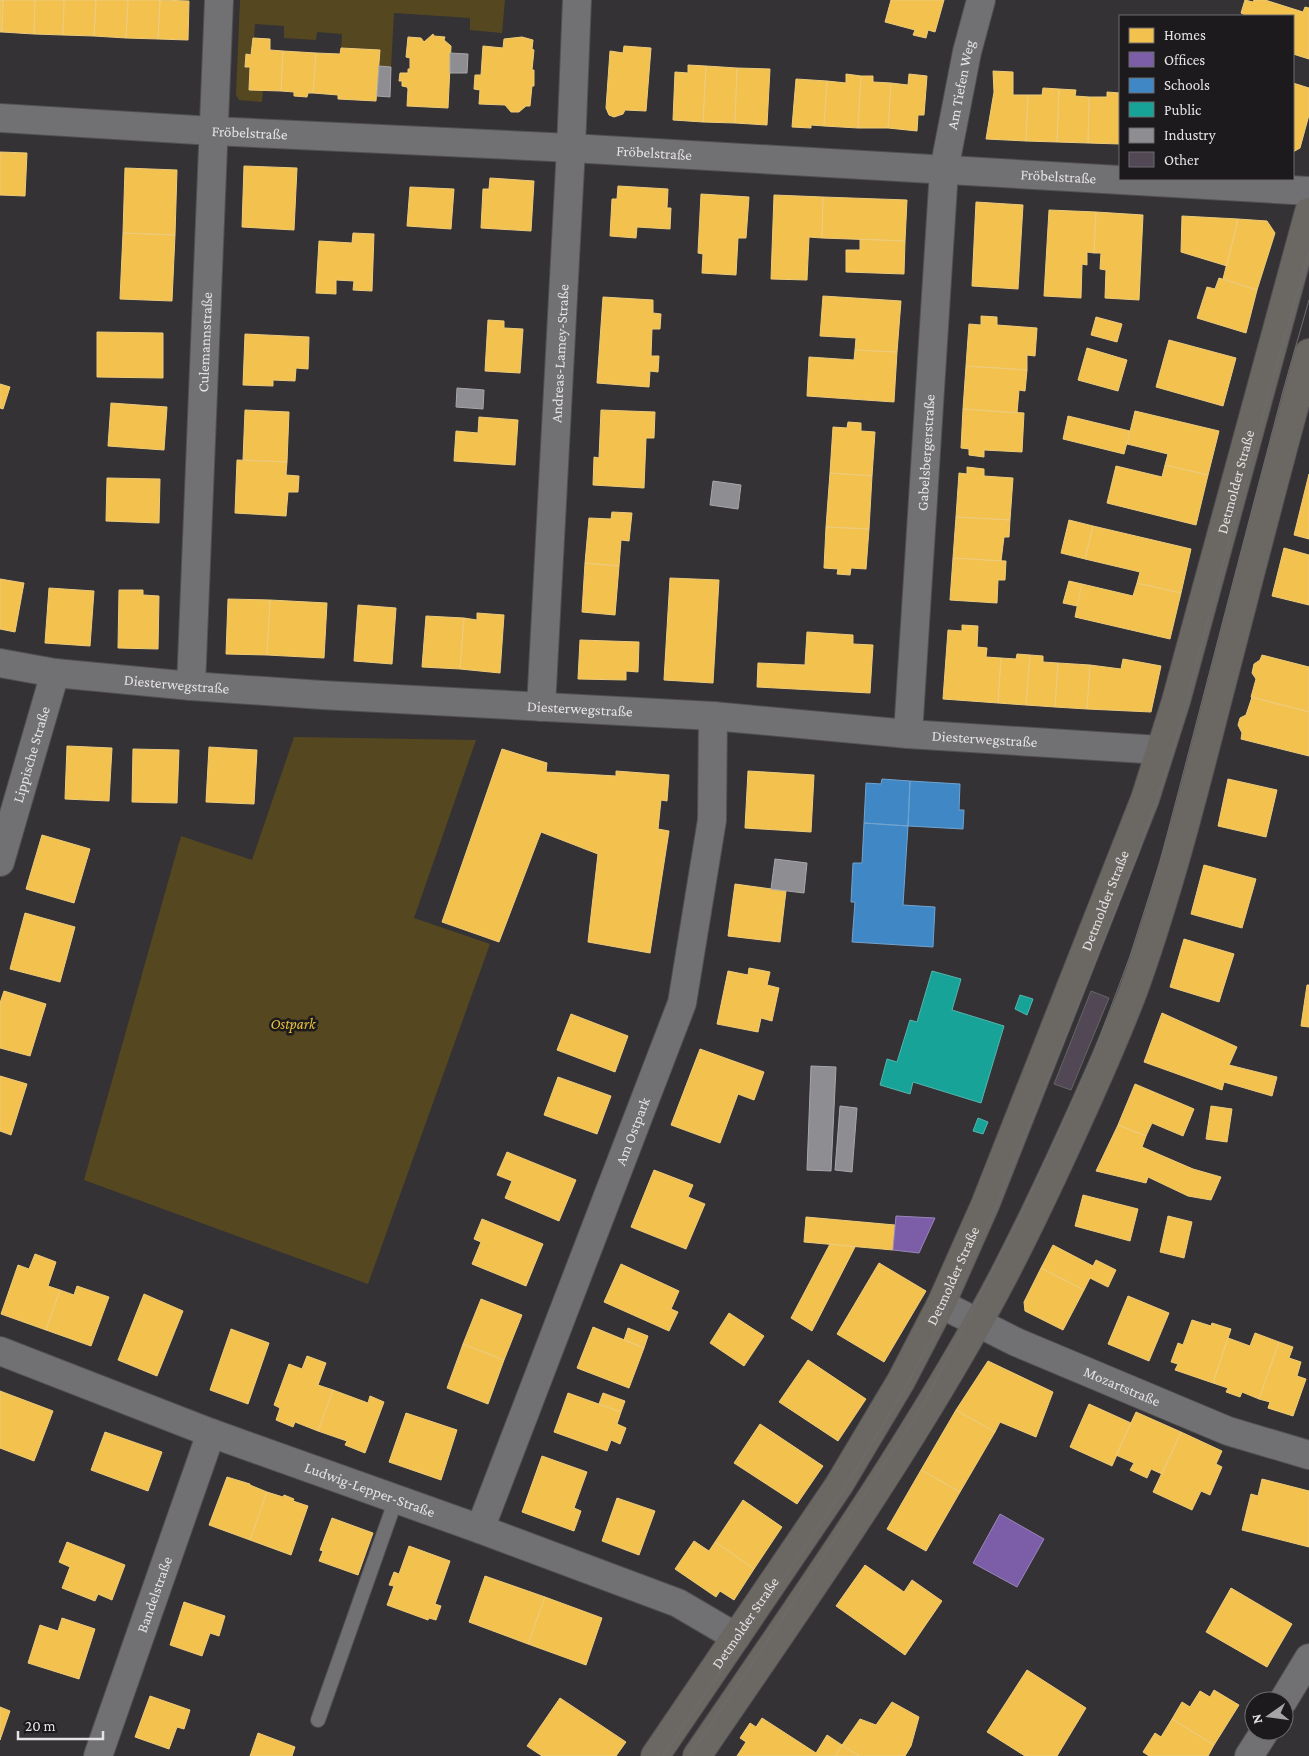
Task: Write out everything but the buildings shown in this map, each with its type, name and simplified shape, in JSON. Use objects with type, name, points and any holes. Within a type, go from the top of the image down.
[{"type":"main road","name":"Detmolder Straße","points":[[655,1756],[844,1477],[901,1382],[941,1304],[985,1205],[1127,849],[1145,799],[1176,700],[1309,212]]},
{"type":"main road","points":[[697,1756],[867,1505],[978,1324],[1030,1224],[1082,1113],[1133,991],[1154,927],[1202,763],[1309,353]]},
{"type":"main road","points":[[1160,750],[1202,763]]},
{"type":"street","name":"Culemannstraße","points":[[191,686],[212,131],[219,0]]},
{"type":"street","name":"Andreas-Lamey-Straße","points":[[541,707],[572,148],[576,0]]},
{"type":"street","name":"Am Tiefen Weg","points":[[944,170],[967,52],[981,0]]},
{"type":"street","name":"Fröbelstraße","points":[[0,118],[1119,180]]},
{"type":"street","name":"Gabelsbergerstraße","points":[[908,734],[944,170]]},
{"type":"street","name":"Fröbelstraße","points":[[1126,180],[1309,190]]},
{"type":"street","name":"Diesterwegstraße","points":[[0,663],[55,674],[191,686],[712,716],[908,734],[1160,750]]},
{"type":"street","name":"Lippische Straße","points":[[0,862],[55,674]]},
{"type":"street","name":"Am Ostpark","points":[[480,1529],[682,1002],[712,820],[712,716]]},
{"type":"street","name":"Mozartstraße","points":[[941,1304],[1016,1342],[1228,1431],[1309,1454]]},
{"type":"street","name":"Ludwig-Lepper-Straße","points":[[0,1351],[211,1432],[480,1529],[678,1604],[736,1638]]},
{"type":"street","name":"Bandelstraße","points":[[98,1756],[211,1432]]},
{"type":"street","points":[[1289,1691],[1309,1658]]},
{"type":"street","points":[[1249,1756],[1259,1741]]},
{"type":"lane","points":[[318,1720],[396,1499]]},
{"type":"green space","points":[[240,0],[505,0],[502,33],[470,30],[470,18],[394,13],[391,67],[379,66],[341,48],[342,34],[317,32],[316,40],[284,38],[284,26],[255,24],[253,50],[251,50],[246,67],[250,67],[249,90],[263,90],[262,102],[239,100],[236,95]]},
{"type":"green space","name":"Ostpark","points":[[294,737],[476,740],[414,918],[490,944],[368,1284],[84,1180],[181,836],[252,860]]},
{"type":"tram line","points":[[663,1756],[844,1489],[900,1397],[951,1304],[995,1208],[1063,1044],[1138,854],[1172,754],[1309,252]]},
{"type":"tram line","points":[[689,1756],[923,1405],[1019,1219],[1093,1055],[1130,956],[1160,862],[1283,391],[1309,300]]}]
